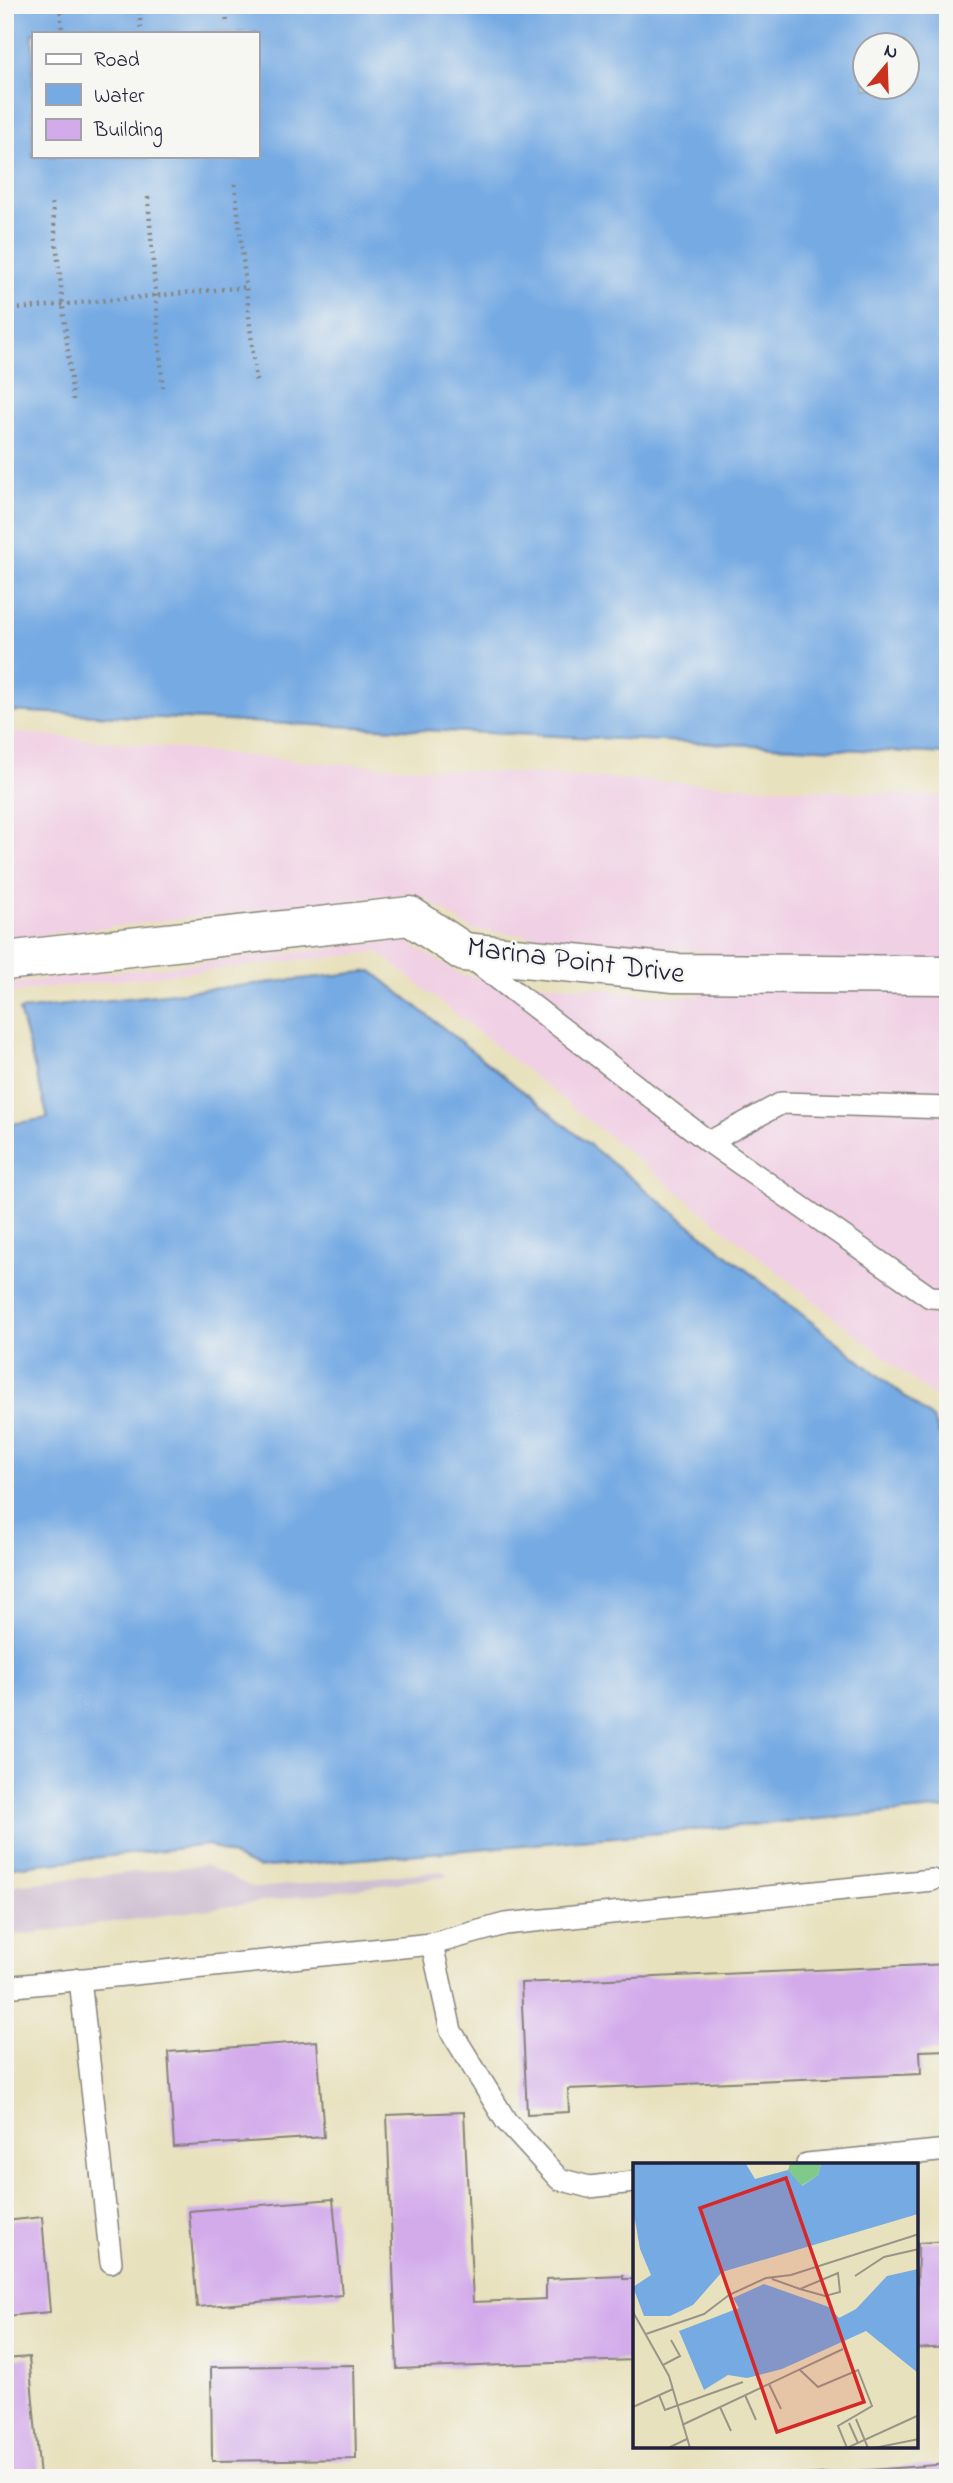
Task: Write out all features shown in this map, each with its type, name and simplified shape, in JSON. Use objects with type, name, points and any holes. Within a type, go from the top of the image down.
[{"type":"street","name":"Marina Point Drive","points":[[5,961],[410,916],[464,952],[674,973],[948,975]]},
{"type":"lane","points":[[464,952],[709,1142],[930,1297],[948,1298]]},
{"type":"lane","points":[[709,1142],[782,1103],[948,1108]]},
{"type":"lane","points":[[5,1987],[432,1944],[505,1924],[932,1880]]},
{"type":"lane","points":[[432,1944],[451,2032],[506,2120],[559,2179],[589,2187],[633,2182]]},
{"type":"lane","points":[[80,1979],[111,2262]]},
{"type":"lane","points":[[826,2163],[948,2150]]},
{"type":"path","points":[[60,5],[62,32]]},
{"type":"path","points":[[139,5],[141,31]]},
{"type":"path","points":[[225,5],[227,24]]},
{"type":"path","points":[[235,184],[256,382]]},
{"type":"path","points":[[148,197],[163,391]]},
{"type":"path","points":[[52,203],[73,400]]},
{"type":"path","points":[[5,310],[247,286]]},
{"type":"shaded area","points":[[5,731],[312,762],[948,797],[948,1408],[378,952],[19,991],[9,995],[5,1002],[5,984],[404,940],[461,975],[670,996],[700,996],[703,951],[472,930],[422,896],[410,893],[5,939]]},
{"type":"shaded area","points":[[205,1865],[257,1888],[443,1871],[449,1876],[5,1937],[5,1886]]},
{"type":"water","points":[[5,5],[948,5],[948,754],[5,711]]},
{"type":"water","points":[[372,971],[933,1419],[948,1455],[948,1808],[258,1868],[209,1845],[5,1868],[5,1125],[48,1118],[19,1010]]},
{"type":"building","points":[[948,1964],[948,2050],[920,2051],[921,2074],[568,2089],[569,2112],[527,2114],[521,1983]]},
{"type":"building","points":[[317,2041],[324,2137],[174,2147],[168,2052]]},
{"type":"building","points":[[464,2112],[473,2302],[546,2299],[546,2279],[623,2276],[623,2279],[633,2279],[633,2360],[397,2369],[387,2115]]},
{"type":"building","points":[[333,2199],[342,2295],[197,2307],[189,2211]]},
{"type":"building","points":[[42,2217],[50,2312],[5,2316],[5,2221]]},
{"type":"building","points":[[948,2241],[948,2347],[918,2349],[918,2243]]},
{"type":"building","points":[[29,2357],[40,2478],[5,2478],[5,2359]]},
{"type":"building","points":[[354,2365],[356,2459],[212,2461],[211,2367]]},
{"type":"building","points":[[948,2464],[948,2478],[793,2478],[793,2476]]}]
